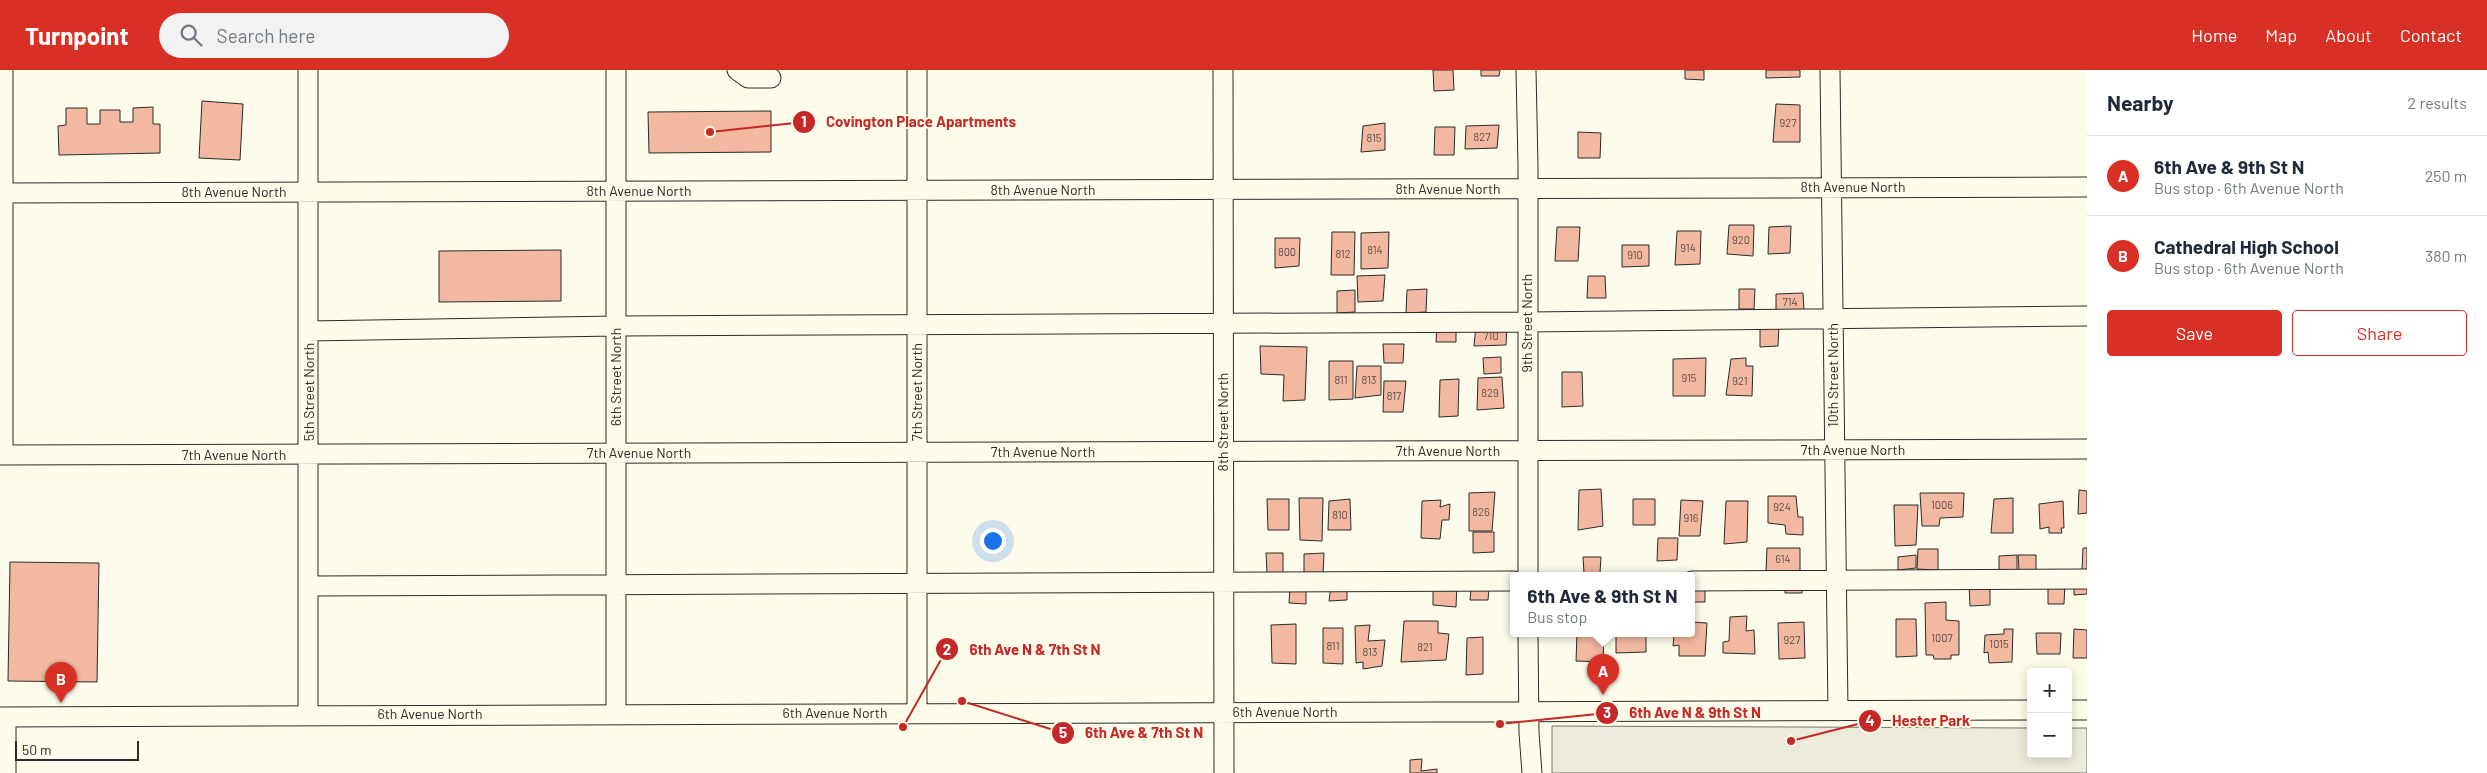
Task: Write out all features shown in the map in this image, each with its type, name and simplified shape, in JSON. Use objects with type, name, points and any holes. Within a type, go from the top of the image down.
[{"type":"street","points":[[2,70],[2,455]]},
{"type":"street","name":"5th Street North","points":[[308,70],[308,715]]},
{"type":"street","name":"6th Street North","points":[[616,70],[616,714]]},
{"type":"street","points":[[738,70],[748,78],[771,78]]},
{"type":"street","name":"7th Street North","points":[[917,70],[917,713]]},
{"type":"street","name":"8th Street North","points":[[1223,70],[1224,773]]},
{"type":"street","name":"9th Street North","points":[[1526,70],[1528,188],[1528,572]]},
{"type":"street","name":"10th Street North","points":[[1830,70],[1838,711]]},
{"type":"street","name":"8th Avenue North","points":[[2,193],[2087,187]]},
{"type":"street","points":[[308,331],[616,326],[1527,322],[1833,317],[2087,316]]},
{"type":"street","name":"7th Avenue North","points":[[2,455],[2087,450]]},
{"type":"street","points":[[1695,581],[2087,579]]},
{"type":"street","points":[[309,586],[1510,582]]},
{"type":"street","points":[[1528,637],[1532,773]]},
{"type":"street","name":"6th Avenue North","points":[[3,717],[2027,710]]},
{"type":"street","points":[[2072,710],[2087,710]]},
{"type":"street","points":[[3,717],[6,773]]},
{"type":"shaded area","points":[[1552,726],[2027,728],[2027,758],[2072,758],[2072,728],[2087,728],[2087,773],[1552,773]]},
{"type":"building","points":[[1433,70],[1453,70],[1454,90],[1434,91]]},
{"type":"building","points":[[1481,70],[1500,70],[1499,76],[1481,76]]},
{"type":"building","points":[[1685,70],[1704,70],[1704,80],[1685,79]]},
{"type":"building","points":[[1766,70],[1800,70],[1800,77],[1766,78]]},
{"type":"building","points":[[202,101],[243,104],[240,160],[199,158]]},
{"type":"building","points":[[1776,104],[1800,105],[1800,142],[1773,142]]},
{"type":"building","points":[[153,107],[153,124],[160,124],[160,153],[59,155],[58,126],[66,125],[66,108],[87,108],[87,124],[100,124],[100,110],[120,110],[120,122],[133,122],[133,108]]},
{"type":"building","points":[[771,111],[771,152],[649,153],[648,112]]},
{"type":"building","points":[[1385,123],[1385,150],[1361,152],[1363,126]]},
{"type":"building","points":[[1499,125],[1497,148],[1465,149],[1466,126]]},
{"type":"building","points":[[1435,127],[1455,127],[1454,155],[1434,155]]},
{"type":"building","points":[[1578,132],[1601,133],[1600,158],[1578,158]]},
{"type":"building","points":[[1729,225],[1754,225],[1753,256],[1727,254]]},
{"type":"building","points":[[1791,226],[1790,253],[1768,254],[1769,227]]},
{"type":"building","points":[[1557,227],[1580,227],[1578,261],[1555,261]]},
{"type":"building","points":[[1677,231],[1701,231],[1700,264],[1675,265]]},
{"type":"building","points":[[1332,232],[1355,232],[1354,275],[1331,275]]},
{"type":"building","points":[[1389,232],[1388,268],[1361,269],[1361,233]]},
{"type":"building","points":[[1275,238],[1300,238],[1299,266],[1275,268]]},
{"type":"building","points":[[1622,245],[1649,245],[1649,266],[1622,267]]},
{"type":"building","points":[[561,250],[561,301],[439,302],[439,251]]},
{"type":"building","points":[[1385,275],[1383,301],[1358,302],[1357,276]]},
{"type":"building","points":[[1588,276],[1605,276],[1606,298],[1587,298]]},
{"type":"building","points":[[1427,289],[1426,312],[1406,313],[1407,290]]},
{"type":"building","points":[[1739,289],[1755,289],[1754,309],[1739,309]]},
{"type":"building","points":[[1355,290],[1355,312],[1337,313],[1337,291]]},
{"type":"building","points":[[1803,293],[1804,310],[1776,310],[1776,294]]},
{"type":"building","points":[[1437,324],[1456,324],[1456,342],[1436,342]]},
{"type":"building","points":[[1476,325],[1507,326],[1506,345],[1474,346]]},
{"type":"building","points":[[1779,325],[1778,346],[1760,347],[1760,326]]},
{"type":"building","points":[[1383,344],[1404,344],[1403,363],[1384,363]]},
{"type":"building","points":[[1260,346],[1307,347],[1305,400],[1283,401],[1284,375],[1261,374]]},
{"type":"building","points":[[1501,357],[1501,373],[1484,374],[1483,358]]},
{"type":"building","points":[[1706,358],[1705,396],[1673,396],[1673,359]]},
{"type":"building","points":[[1746,358],[1746,366],[1753,366],[1752,396],[1726,395],[1731,359]]},
{"type":"building","points":[[1329,361],[1353,361],[1353,399],[1329,400]]},
{"type":"building","points":[[1357,366],[1381,366],[1381,395],[1355,398]]},
{"type":"building","points":[[1562,372],[1582,372],[1583,406],[1562,407]]},
{"type":"building","points":[[1502,377],[1504,408],[1477,410],[1478,378]]},
{"type":"building","points":[[1459,379],[1458,416],[1439,417],[1440,380]]},
{"type":"building","points":[[1384,381],[1406,381],[1403,412],[1383,412]]},
{"type":"building","points":[[1601,489],[1603,526],[1578,530],[1579,490]]},
{"type":"building","points":[[2079,490],[2087,491],[2087,513],[2078,514]]},
{"type":"building","points":[[1495,492],[1492,531],[1469,531],[1469,493]]},
{"type":"building","points":[[1920,493],[1964,493],[1963,517],[1940,518],[1939,526],[1922,526]]},
{"type":"building","points":[[1768,496],[1796,496],[1798,517],[1803,517],[1803,535],[1786,534],[1785,525],[1768,523]]},
{"type":"building","points":[[1299,498],[1323,498],[1322,541],[1300,540]]},
{"type":"building","points":[[2013,498],[2013,533],[1991,533],[1994,499]]},
{"type":"building","points":[[1267,499],[1289,499],[1289,530],[1268,530]]},
{"type":"building","points":[[1350,499],[1351,530],[1328,530],[1329,501]]},
{"type":"building","points":[[1633,499],[1655,499],[1655,525],[1633,525]]},
{"type":"building","points":[[1441,500],[1440,507],[1450,504],[1449,520],[1442,520],[1440,539],[1421,538],[1422,501]]},
{"type":"building","points":[[1681,500],[1703,501],[1700,536],[1679,536]]},
{"type":"building","points":[[1726,501],[1748,501],[1747,542],[1724,544]]},
{"type":"building","points":[[2063,501],[2064,528],[2061,528],[2062,533],[2049,533],[2049,527],[2040,529],[2039,504]]},
{"type":"building","points":[[1894,505],[1918,505],[1916,545],[1895,546]]},
{"type":"building","points":[[1473,532],[1494,532],[1494,552],[1473,553]]},
{"type":"building","points":[[1658,538],[1678,538],[1677,560],[1657,561]]},
{"type":"building","points":[[1767,548],[1800,548],[1800,571],[1766,571]]},
{"type":"building","points":[[2083,548],[2087,548],[2087,569],[2082,570]]},
{"type":"building","points":[[1918,549],[1938,549],[1938,570],[1917,569]]},
{"type":"building","points":[[1266,553],[1283,553],[1283,573],[1267,573]]},
{"type":"building","points":[[1324,553],[1323,574],[1304,574],[1304,554]]},
{"type":"building","points":[[1916,555],[1916,568],[1898,570],[1898,557]]},
{"type":"building","points":[[2017,555],[2017,572],[1999,573],[1999,556]]},
{"type":"building","points":[[2018,555],[2036,555],[2036,571],[2019,570]]},
{"type":"building","points":[[1583,557],[1601,557],[1600,572],[1584,572]]},
{"type":"building","points":[[10,562],[99,563],[97,682],[8,681]]},
{"type":"building","points":[[2048,583],[2065,583],[2064,604],[2048,604]]},
{"type":"building","points":[[2074,583],[2087,583],[2087,594],[2074,595]]},
{"type":"building","points":[[1433,584],[1457,585],[1456,607],[1433,605]]},
{"type":"building","points":[[1785,584],[1803,584],[1802,593],[1785,593]]},
{"type":"building","points":[[1347,585],[1347,600],[1329,601],[1331,586]]},
{"type":"building","points":[[1695,585],[1705,585],[1705,602],[1695,602]]},
{"type":"building","points":[[1969,585],[1990,586],[1990,605],[1970,606]]},
{"type":"building","points":[[1290,587],[1306,588],[1306,604],[1289,603]]},
{"type":"building","points":[[1489,589],[1488,600],[1470,600],[1471,590]]},
{"type":"building","points":[[1946,602],[1946,620],[1959,621],[1959,655],[1951,655],[1951,659],[1934,659],[1933,655],[1926,655],[1925,603]]},
{"type":"building","points":[[1747,616],[1746,631],[1754,630],[1755,654],[1723,653],[1723,642],[1729,641],[1730,617]]},
{"type":"building","points":[[1896,619],[1916,619],[1917,656],[1896,657]]},
{"type":"building","points":[[1404,621],[1438,621],[1438,633],[1449,634],[1446,660],[1401,662]]},
{"type":"building","points":[[1695,622],[1707,623],[1705,656],[1679,656],[1679,645],[1673,646],[1674,637],[1695,637]]},
{"type":"building","points":[[1804,622],[1805,658],[1779,659],[1778,623]]},
{"type":"building","points":[[1296,624],[1296,664],[1272,663],[1271,625]]},
{"type":"building","points":[[1370,625],[1368,641],[1385,640],[1382,666],[1363,669],[1363,662],[1356,663],[1355,626]]},
{"type":"building","points":[[1323,628],[1343,628],[1343,664],[1323,663]]},
{"type":"building","points":[[2004,629],[2013,629],[2012,662],[1989,663],[1988,652],[1984,653],[1985,635],[2004,634]]},
{"type":"building","points":[[2074,629],[2087,630],[2087,658],[2073,658]]},
{"type":"building","points":[[2036,633],[2061,633],[2060,654],[2037,654]]},
{"type":"building","points":[[1483,637],[1483,674],[1466,675],[1467,638]]},
{"type":"building","points":[[1577,637],[1604,637],[1603,662],[1576,661]]},
{"type":"building","points":[[1616,637],[1646,637],[1646,652],[1616,653]]},
{"type":"building","points":[[1422,759],[1421,771],[1437,769],[1437,773],[1410,773],[1410,760]]},
{"type":"place","name":"Covington Place Apartments","points":[[710,132]]},
{"type":"place","name":"6th Ave & 9th St N","points":[[1603,695]]},
{"type":"place","name":"6th Ave & 7th St N","points":[[962,701]]},
{"type":"place","name":"Cathedral High School","points":[[61,703]]},
{"type":"place","name":"6th Ave N & 9th St N","points":[[1500,724]]},
{"type":"place","name":"6th Ave N & 7th St N","points":[[903,727]]},
{"type":"place","name":"Hester Park","points":[[1791,741]]}]
